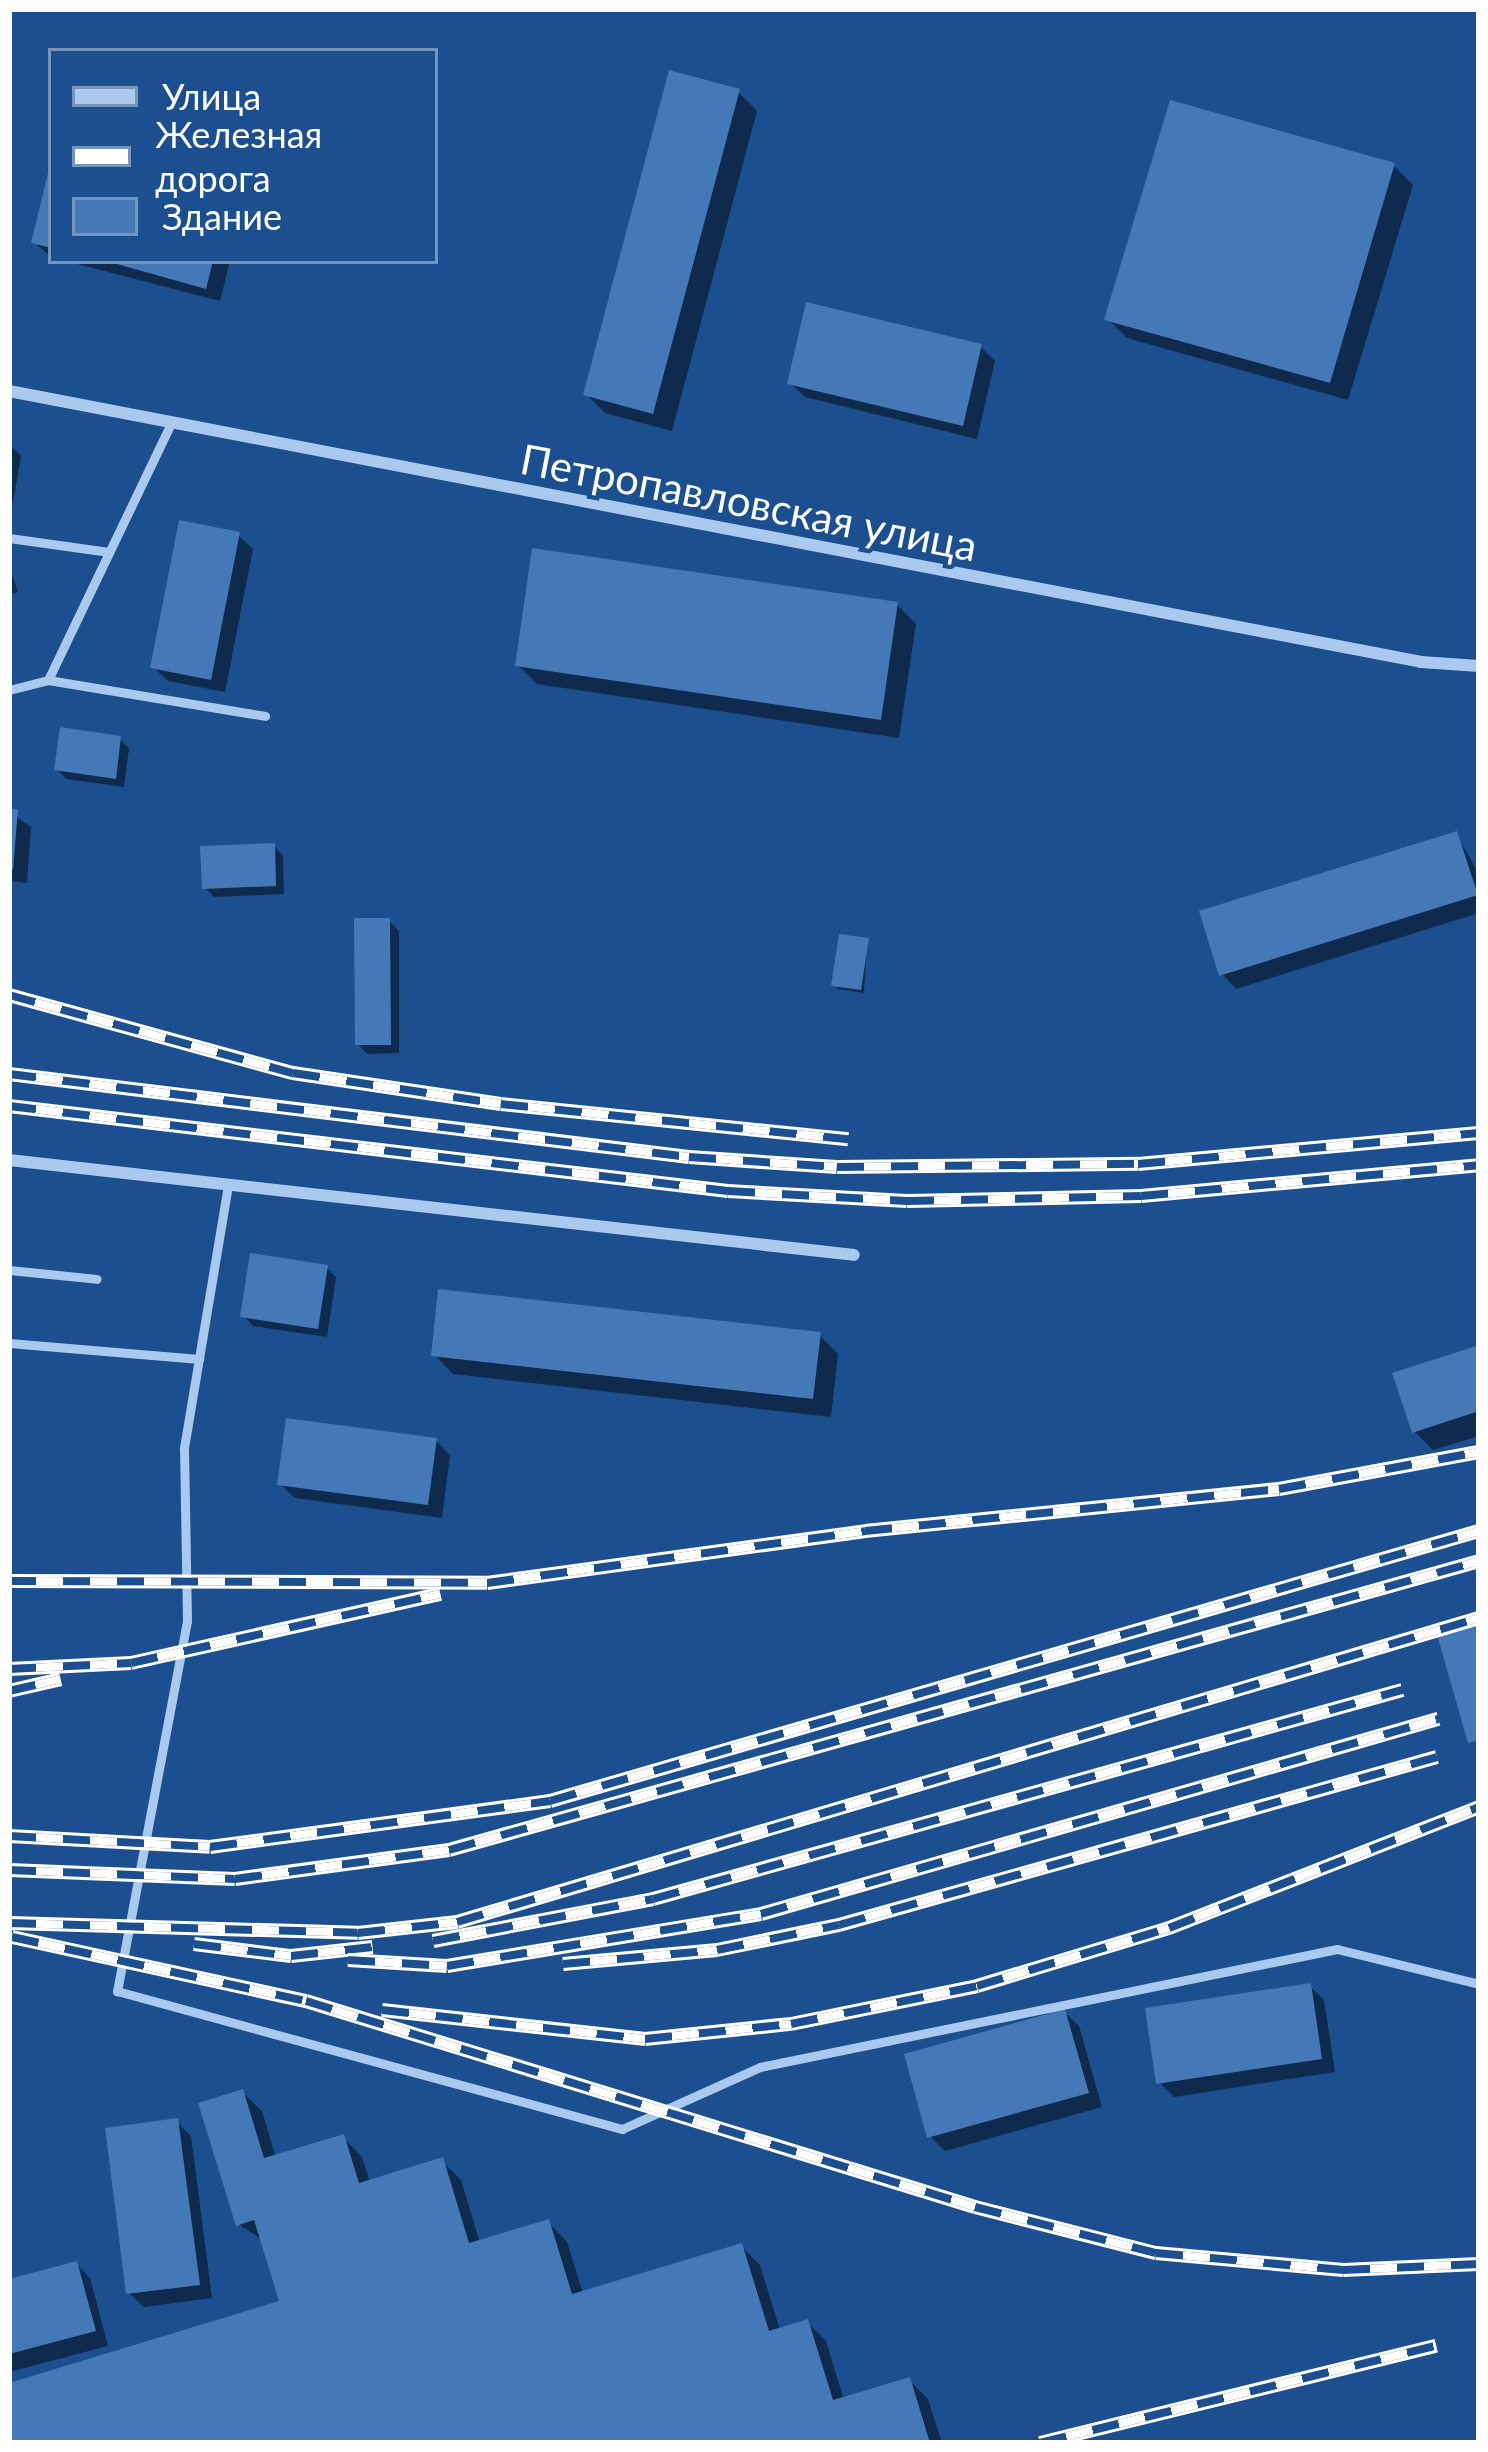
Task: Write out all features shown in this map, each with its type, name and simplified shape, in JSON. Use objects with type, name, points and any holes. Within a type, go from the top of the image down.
[{"type":"street","name":"Петропавловская улица","points":[[9,391],[169,427],[1398,658],[1479,666]]},
{"type":"street","points":[[9,1160],[854,1255]]},
{"type":"lane","points":[[48,680],[169,427]]},
{"type":"lane","points":[[9,538],[109,552]]},
{"type":"lane","points":[[9,690],[48,680],[265,716]]},
{"type":"lane","points":[[228,1185],[184,1448],[187,1622],[117,1991],[622,2129],[760,2068],[1337,1949],[1479,1984]]},
{"type":"lane","points":[[9,1270],[97,1279]]},
{"type":"lane","points":[[9,1343],[199,1359]]},
{"type":"building","points":[[669,70],[740,89],[653,414],[583,395]]},
{"type":"building","points":[[1170,100],[1395,163],[1330,383],[1104,320]]},
{"type":"building","points":[[48,173],[48,247],[31,243]]},
{"type":"building","points":[[117,264],[212,264],[206,289]]},
{"type":"building","points":[[806,302],[982,344],[963,426],[787,384]]},
{"type":"building","points":[[179,520],[240,532],[211,680],[150,668]]},
{"type":"building","points":[[532,548],[898,602],[881,720],[515,666]]},
{"type":"building","points":[[60,727],[121,736],[116,779],[54,770]]},
{"type":"building","points":[[9,809],[18,809],[13,870],[9,869]]},
{"type":"building","points":[[1457,831],[1478,895],[1219,976],[1199,911]]},
{"type":"building","points":[[275,843],[276,886],[202,889],[200,846]]},
{"type":"building","points":[[354,918],[390,918],[391,1045],[355,1045]]},
{"type":"building","points":[[839,934],[869,938],[861,990],[831,986]]},
{"type":"building","points":[[250,1253],[328,1265],[318,1329],[240,1317]]},
{"type":"building","points":[[438,1289],[821,1332],[813,1399],[431,1356]]},
{"type":"building","points":[[1479,1345],[1479,1411],[1412,1433],[1392,1373]]},
{"type":"building","points":[[286,1418],[437,1438],[428,1505],[277,1485]]},
{"type":"building","points":[[1479,1619],[1479,1740],[1468,1743],[1436,1631]]},
{"type":"building","points":[[1311,1983],[1322,2059],[1156,2084],[1145,2008]]},
{"type":"building","points":[[1065,2009],[1089,2093],[927,2138],[904,2054]]},
{"type":"building","points":[[243,2089],[264,2158],[344,2134],[359,2183],[443,2157],[469,2243],[549,2219],[572,2294],[742,2243],[769,2331],[808,2319],[833,2400],[910,2377],[930,2443],[9,2443],[9,2383],[279,2301],[254,2220],[236,2226],[198,2103]]},
{"type":"building","points":[[178,2118],[200,2285],[126,2294],[105,2128]]},
{"type":"building","points":[[77,2261],[96,2331],[9,2354],[9,2279]]},
{"type":"railway","points":[[9,995],[293,1073],[501,1104],[848,1139]]},
{"type":"railway","points":[[9,1074],[689,1157],[837,1167],[1138,1164],[1479,1133]]},
{"type":"railway","points":[[9,1106],[728,1191],[907,1201],[1141,1196],[1479,1165]]},
{"type":"railway","points":[[9,1581],[487,1583],[865,1531],[1279,1489],[1479,1452]]},
{"type":"railway","points":[[9,1836],[210,1847],[550,1801],[1479,1531]]},
{"type":"railway","points":[[9,1870],[235,1879],[449,1850],[1479,1561]]},
{"type":"railway","points":[[9,1669],[131,1663],[440,1594]]},
{"type":"railway","points":[[9,1923],[358,1933],[457,1922],[1479,1618]]},
{"type":"railway","points":[[9,1691],[61,1679]]},
{"type":"railway","points":[[433,1941],[653,1899],[1402,1690]]},
{"type":"railway","points":[[348,1960],[447,1966],[761,1914],[1438,1719]]},
{"type":"railway","points":[[563,1964],[717,1950],[839,1925],[1437,1757]]},
{"type":"railway","points":[[382,2010],[645,2039],[791,2024],[977,1986],[1169,1928],[1479,1807]]},
{"type":"railway","points":[[12,1937],[306,2001],[975,2207],[1156,2253],[1343,2270],[1479,2264]]},
{"type":"railway","points":[[194,1944],[291,1956],[373,1947]]},
{"type":"railway","points":[[1040,2443],[1436,2346]]}]
